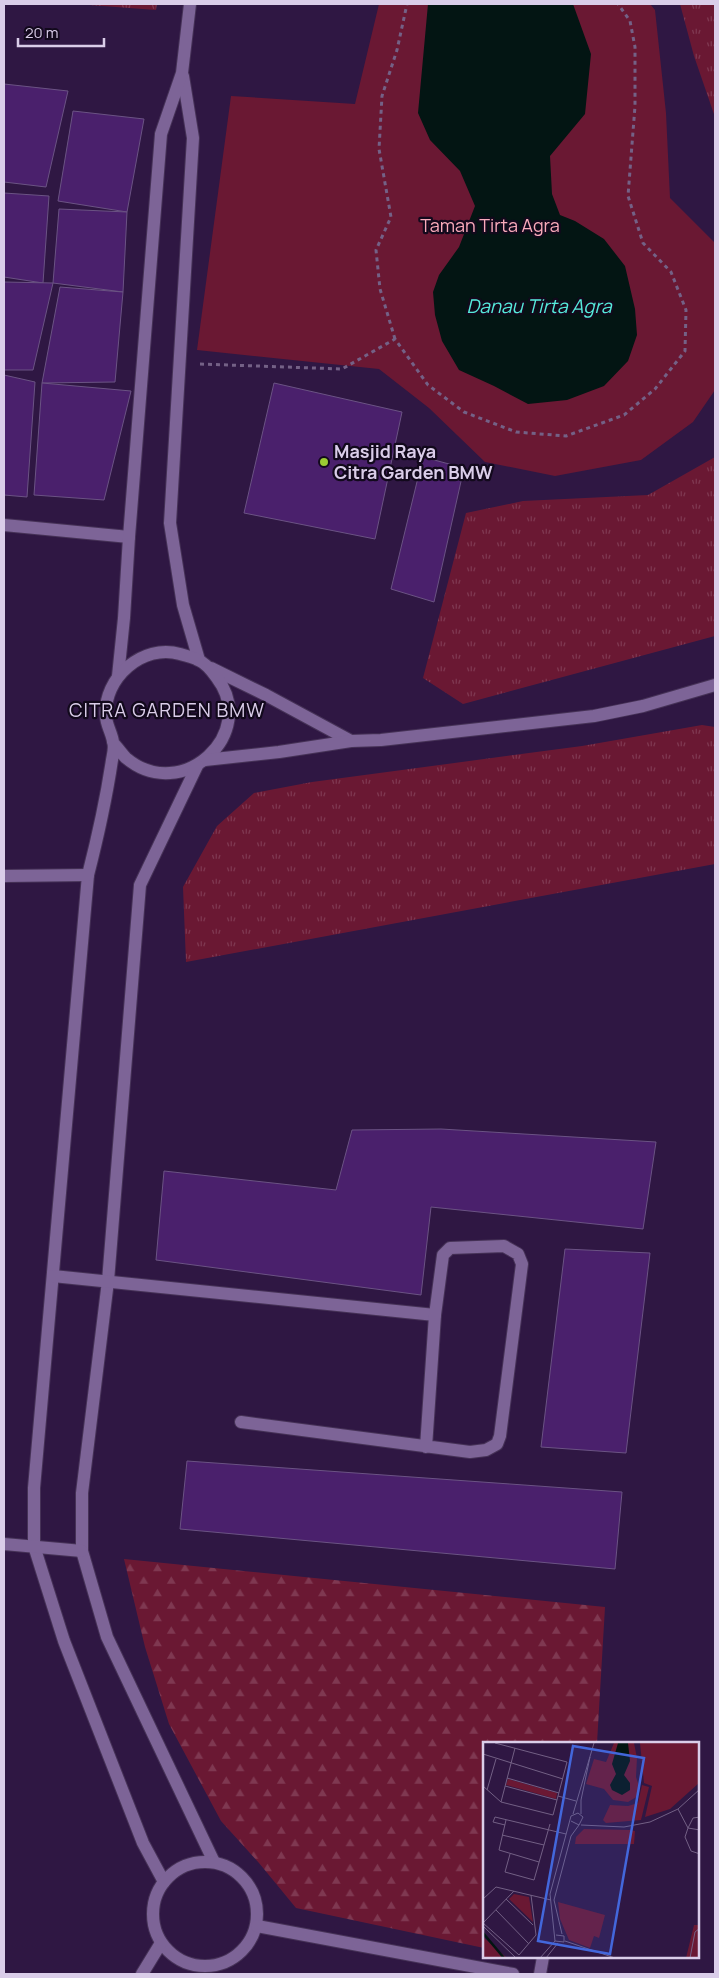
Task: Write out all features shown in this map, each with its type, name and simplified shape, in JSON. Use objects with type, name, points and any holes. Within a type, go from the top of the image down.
[{"type":"street","points":[[118,676],[161,134],[182,74],[190,4]]},
{"type":"street","points":[[182,74],[193,138],[170,523],[183,605],[204,664],[222,684],[228,704],[228,725],[219,744],[201,763],[140,885],[108,1281],[82,1492],[82,1551],[107,1637],[214,1862]]},
{"type":"street","points":[[4,526],[128,537]]},
{"type":"street","points":[[351,740],[204,664],[170,651],[140,657],[118,676],[108,695],[106,717],[114,744],[126,758],[147,771],[173,774],[201,763],[351,740],[381,740],[594,716],[643,706],[715,685]]},
{"type":"street","points":[[114,744],[105,811],[88,875],[34,1488],[34,1546],[64,1642],[143,1843],[164,1882]]},
{"type":"street","points":[[4,876],[88,875]]},
{"type":"street","points":[[241,1422],[426,1447],[470,1452],[486,1450],[497,1444],[500,1436],[522,1264],[518,1254],[504,1246],[450,1248],[443,1255],[435,1315],[426,1447]]},
{"type":"street","points":[[53,1276],[435,1315]]},
{"type":"street","points":[[4,1544],[82,1551]]},
{"type":"street","points":[[195,1862],[214,1862],[229,1867],[243,1877],[252,1890],[257,1905],[257,1926],[248,1945],[232,1959],[212,1966],[188,1969],[161,1943],[154,1928],[152,1912],[155,1896],[164,1882],[177,1869],[195,1862]]},
{"type":"street","points":[[257,1926],[513,1974]]},
{"type":"street","points":[[142,1974],[161,1943]]},
{"type":"street","points":[[540,1974],[543,1958]]},
{"type":"path","points":[[407,4],[397,50],[382,96],[379,149],[391,217],[376,250],[380,289],[394,340],[428,385],[464,412],[516,432],[566,436],[624,415],[655,389],[685,351],[686,310],[671,272],[643,243],[628,196],[635,106],[634,47],[630,21],[618,4]]},
{"type":"path","points":[[180,363],[342,369],[394,340]]},
{"type":"green space","points":[[76,4],[157,4],[156,10]]},
{"type":"green space","name":"Taman Tirta Agra","points":[[379,4],[650,4],[655,10],[666,113],[670,198],[715,243],[715,390],[693,422],[641,460],[555,476],[485,462],[429,408],[379,369],[197,350],[231,96],[355,104]]},
{"type":"green space","points":[[680,4],[715,4],[715,117],[694,56]]},
{"type":"green space","points":[[715,457],[715,636],[463,704],[423,678],[466,513],[523,501],[648,495]]},
{"type":"green space","points":[[702,725],[715,727],[715,864],[186,962],[183,887],[217,826],[254,793],[312,782],[582,746]]},
{"type":"green space","points":[[124,1559],[605,1607],[597,1742],[483,1742],[483,1948],[296,1908],[221,1821],[169,1724],[145,1647]]},
{"type":"water","name":"Danau Tirta Agra","points":[[428,4],[573,4],[591,54],[585,114],[550,156],[552,194],[560,215],[575,221],[604,239],[625,266],[635,309],[637,335],[628,361],[604,386],[567,400],[528,404],[459,370],[442,341],[435,315],[433,292],[439,275],[459,247],[475,206],[460,171],[430,140],[418,113]]},
{"type":"building","points":[[4,84],[68,91],[46,187],[4,182]]},
{"type":"building","points":[[73,111],[144,119],[127,212],[58,201]]},
{"type":"building","points":[[4,193],[49,196],[43,283],[4,277]]},
{"type":"building","points":[[59,209],[127,212],[123,292],[53,283]]},
{"type":"building","points":[[4,282],[53,283],[33,370],[4,370]]},
{"type":"building","points":[[60,287],[123,292],[115,382],[42,383]]},
{"type":"building","points":[[4,375],[35,382],[27,497],[4,495]]},
{"type":"building","points":[[42,383],[131,391],[104,500],[34,495]]},
{"type":"building","name":"Masjid Raya Citra Garden BMW","points":[[274,383],[402,412],[375,539],[244,513]]},
{"type":"building","points":[[423,457],[464,468],[434,602],[391,589]]},
{"type":"building","points":[[441,1129],[656,1142],[643,1229],[431,1207],[421,1295],[156,1260],[164,1171],[336,1190],[352,1130]]},
{"type":"building","points":[[565,1249],[650,1253],[626,1453],[541,1447]]},
{"type":"building","points":[[187,1461],[622,1492],[615,1569],[180,1529]]},
{"type":"place","name":"Masjid Raya Citra Garden BMW","points":[[324,462]]},
{"type":"district","name":"CITRA GARDEN BMW","points":[[167,710]]}]
